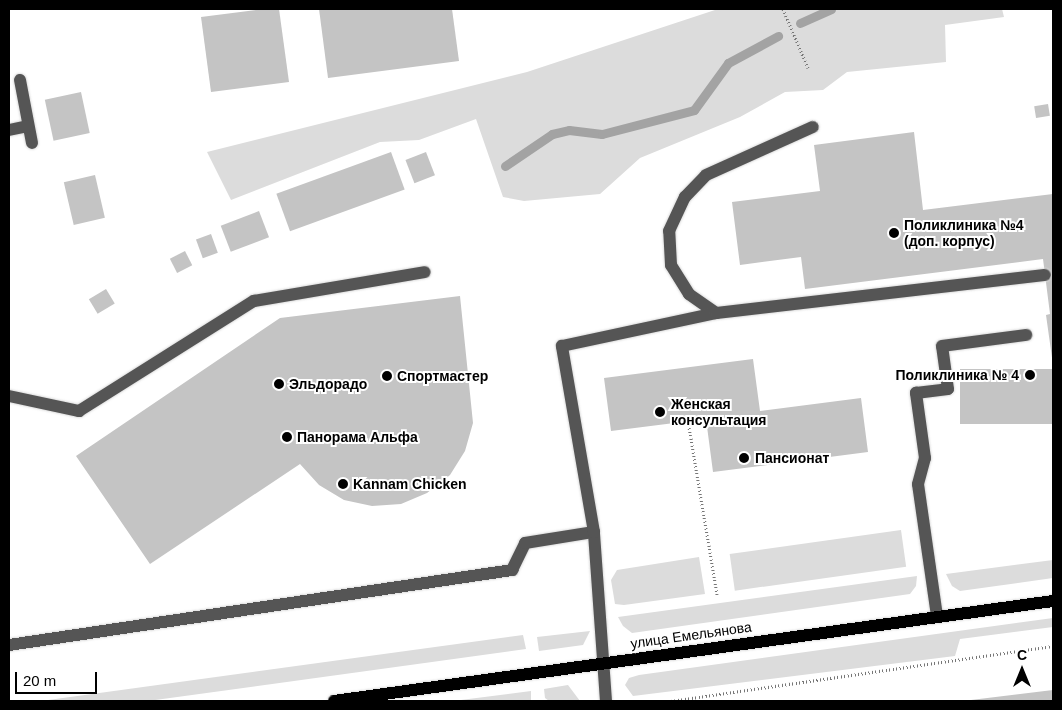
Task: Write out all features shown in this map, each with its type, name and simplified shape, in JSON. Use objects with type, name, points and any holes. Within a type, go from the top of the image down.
[{"type":"main road","name":"улица Емельянова","points":[[334,701],[601,662],[1053,601]]},
{"type":"lane","points":[[20,80],[32,143]]},
{"type":"lane","points":[[9,130],[28,126]]},
{"type":"lane","points":[[716,313],[689,294],[672,265],[669,231],[685,197],[706,175],[813,127]]},
{"type":"lane","points":[[9,396],[79,411],[254,301],[425,272]]},
{"type":"lane","points":[[606,701],[601,662],[594,532],[562,346],[716,313],[1045,275]]},
{"type":"lane","points":[[937,616],[918,484],[925,458],[916,393],[948,389],[942,346],[1026,334]]},
{"type":"lane","points":[[9,645],[512,570],[525,543],[594,532]]},
{"type":"path","points":[[783,9],[808,68]]},
{"type":"path","points":[[688,420],[718,595]]},
{"type":"path","points":[[671,701],[1053,646]]},
{"type":"shaded area","points":[[718,9],[1002,9],[1004,17],[945,25],[946,62],[847,72],[823,90],[785,92],[740,117],[640,158],[600,194],[524,201],[503,197],[476,119],[419,140],[380,142],[231,200],[207,152],[527,72]]},
{"type":"shaded area","points":[[901,530],[906,567],[735,591],[730,554]]},
{"type":"shaded area","points":[[699,557],[705,594],[624,605],[615,604],[611,580],[617,570]]},
{"type":"shaded area","points":[[1053,560],[1053,578],[960,591],[952,586],[946,574]]},
{"type":"shaded area","points":[[917,576],[916,586],[910,594],[632,633],[623,626],[618,617]]},
{"type":"shaded area","points":[[1053,618],[1053,627],[960,639],[955,656],[633,696],[625,685],[629,678],[639,675]]},
{"type":"shaded area","points":[[590,631],[583,645],[539,651],[537,637]]},
{"type":"shaded area","points":[[523,635],[526,649],[148,701],[41,701]]},
{"type":"shaded area","points":[[568,685],[580,701],[549,701],[545,698],[544,689]]},
{"type":"shaded area","points":[[531,691],[531,701],[453,701]]},
{"type":"building","points":[[263,9],[279,9],[289,82],[211,92],[201,17]]},
{"type":"building","points":[[319,9],[452,9],[459,61],[328,78]]},
{"type":"building","points":[[81,92],[90,133],[54,141],[45,100]]},
{"type":"building","points":[[1048,104],[1050,116],[1036,118],[1034,106]]},
{"type":"building","name":"Поликлиника №4 (доп. корпус)","points":[[914,132],[923,210],[1053,194],[1053,365],[1046,315],[1050,314],[1043,259],[805,289],[801,257],[740,265],[732,202],[820,191],[814,145]]},
{"type":"building","points":[[391,152],[405,190],[290,231],[276,194]]},
{"type":"building","points":[[426,152],[435,175],[414,183],[405,160]]},
{"type":"building","points":[[95,175],[105,218],[74,225],[64,182]]},
{"type":"building","points":[[259,211],[269,237],[231,252],[221,226]]},
{"type":"building","points":[[211,234],[218,253],[203,258],[196,239]]},
{"type":"building","points":[[185,251],[192,265],[177,273],[170,259]]},
{"type":"building","points":[[106,289],[115,304],[98,314],[89,299]]},
{"type":"building","name":"Панорама Альфа","points":[[460,296],[473,423],[465,451],[450,475],[427,493],[401,504],[372,506],[344,500],[319,485],[300,464],[150,564],[76,456],[280,318]]},
{"type":"building","points":[[753,359],[760,411],[861,398],[868,452],[713,472],[706,419],[611,431],[604,378]]},
{"type":"building","name":"Поликлиника № 4","points":[[960,369],[1053,369],[1053,424],[960,424]]},
{"type":"building","points":[[1053,690],[1053,701],[971,701],[971,700]]},
{"type":"waterway","points":[[800,23],[831,9]]},
{"type":"waterway","points":[[505,166],[552,134],[569,130],[602,134],[694,110],[728,63],[778,36]]},
{"type":"place","name":"Поликлиника №4 (доп. корпус)","points":[[894,233]]},
{"type":"place","name":"Поликлиника № 4","points":[[1030,375]]},
{"type":"place","name":"Спортмастер","points":[[387,376]]},
{"type":"place","name":"Эльдорадо","points":[[279,384]]},
{"type":"place","name":"Женская консультация","points":[[660,412]]},
{"type":"place","name":"Панорама Альфа","points":[[287,437]]},
{"type":"place","name":"Пансионат","points":[[744,458]]},
{"type":"place","name":"Kannam Chicken","points":[[343,484]]}]
